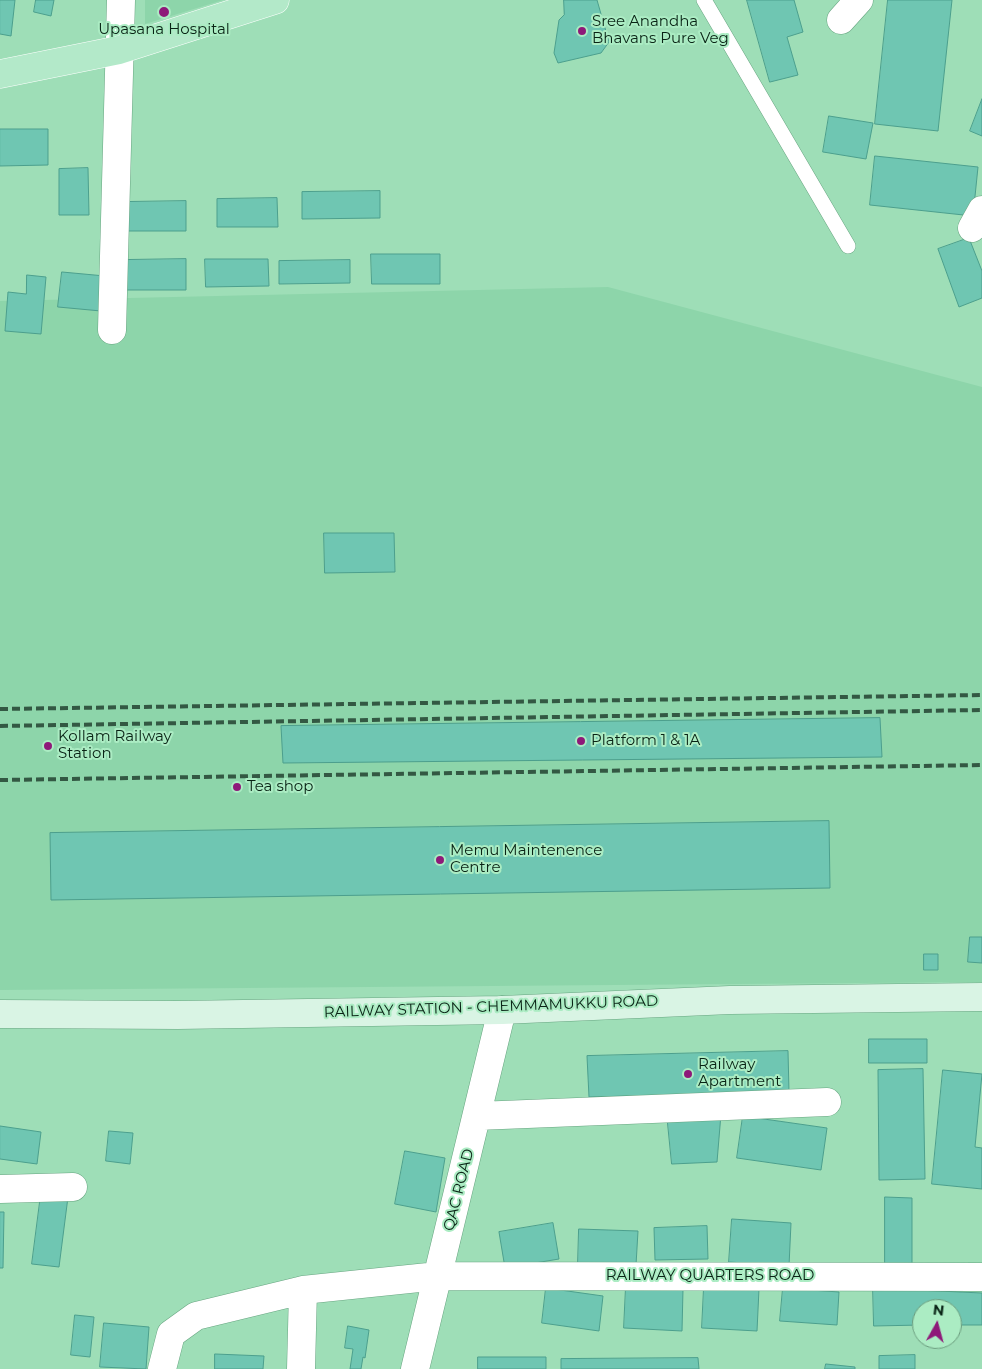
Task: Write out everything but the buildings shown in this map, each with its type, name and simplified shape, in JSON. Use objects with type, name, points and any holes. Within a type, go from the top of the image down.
[{"type":"main road","points":[[0,74],[119,50],[275,0]]},
{"type":"main road","name":"RAILWAY STATION - CHEMMAMUKKU ROAD","points":[[0,1014],[178,1015],[401,1010],[502,1010],[730,1000],[982,997]]},
{"type":"street","points":[[112,330],[121,0]]},
{"type":"street","points":[[841,20],[859,0]]},
{"type":"street","name":"QAC ROAD","points":[[414,1369],[502,1010]]},
{"type":"street","points":[[477,1116],[827,1102]]},
{"type":"street","points":[[0,1189],[73,1187]]},
{"type":"street","name":"RAILWAY QUARTERS ROAD","points":[[162,1369],[172,1334],[196,1316],[304,1290],[438,1276],[982,1277]]},
{"type":"street","points":[[301,1369],[304,1290]]},
{"type":"lane","points":[[704,0],[848,246]]},
{"type":"shaded area","name":"Upasana Hospital","points":[[145,0],[223,0],[145,24]]},
{"type":"shaded area","points":[[608,287],[982,387],[982,982],[0,990],[0,301]]},
{"type":"railway","points":[[0,709],[982,695]]},
{"type":"railway","points":[[0,726],[982,710]]},
{"type":"railway","points":[[0,780],[982,765]]},
{"type":"place","name":"Upasana Hospital","points":[[164,12]]},
{"type":"place","name":"Sree Anandha Bhavans Pure Veg","points":[[582,31]]},
{"type":"place","name":"Platform 1 & 1A","points":[[581,741]]},
{"type":"place","name":"Kollam Railway Station","points":[[48,746]]},
{"type":"place","name":"Tea shop","points":[[237,787]]},
{"type":"place","name":"Memu Maintenence Centre","points":[[440,860]]},
{"type":"place","name":"Railway Apartment","points":[[688,1074]]}]
